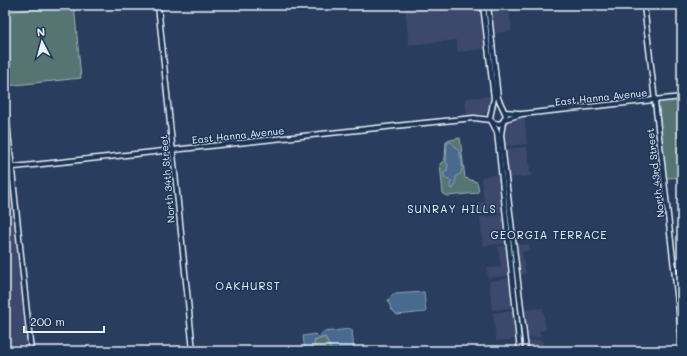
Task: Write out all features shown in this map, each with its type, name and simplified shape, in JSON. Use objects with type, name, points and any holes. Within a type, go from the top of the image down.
[{"type":"street","name":"North 34th Street","points":[[158,5],[193,351]]},
{"type":"street","points":[[482,5],[494,98],[491,121],[497,132],[520,351]]},
{"type":"street","points":[[488,5],[499,102],[504,111],[501,135],[526,351]]},
{"type":"street","name":"North 43rd Street","points":[[644,5],[682,338]]},
{"type":"street","points":[[488,52],[495,64]]},
{"type":"street","name":"East Hanna Avenue","points":[[504,120],[522,114],[682,97]]},
{"type":"street","points":[[5,103],[31,351]]},
{"type":"street","points":[[491,112],[497,108],[504,111]]},
{"type":"street","name":"East Hanna Avenue","points":[[504,111],[522,114]]},
{"type":"street","name":"East Hanna Avenue","points":[[5,168],[474,118],[491,112]]},
{"type":"street","name":"East Hanna Avenue","points":[[474,118],[491,121]]},
{"type":"street","points":[[491,121],[498,124],[504,120]]},
{"type":"shaded area","points":[[405,5],[480,5],[485,49],[458,52],[456,40],[409,45]]},
{"type":"shaded area","points":[[490,5],[508,5],[512,31],[494,33]]},
{"type":"shaded area","points":[[491,96],[492,105],[484,114],[467,117],[465,98]]},
{"type":"shaded area","points":[[524,115],[527,144],[504,146],[503,125],[507,120]]},
{"type":"shaded area","points":[[494,126],[503,212],[479,214],[478,203],[484,202],[481,177],[498,174]]},
{"type":"shaded area","points":[[451,142],[459,152],[462,160],[462,168],[461,173],[456,177],[454,188],[451,189],[450,184],[452,181],[444,178],[444,172],[447,171],[448,165],[446,162],[447,143]]},
{"type":"shaded area","points":[[527,147],[531,176],[507,178],[505,149]]},
{"type":"shaded area","points":[[10,169],[29,344],[5,344],[5,170]]},
{"type":"shaded area","points":[[504,215],[508,243],[483,246],[480,217]]},
{"type":"shaded area","points":[[529,244],[530,250],[522,252],[526,274],[519,275],[516,245]]},
{"type":"shaded area","points":[[508,246],[512,275],[488,278],[487,268],[501,267],[498,247]]},
{"type":"shaded area","points":[[512,278],[515,307],[492,310],[489,281]]},
{"type":"shaded area","points":[[424,292],[426,312],[397,315],[391,309],[388,300],[393,294]]},
{"type":"shaded area","points":[[543,308],[546,330],[539,331],[541,337],[526,338],[523,310]]},
{"type":"shaded area","points":[[515,311],[518,339],[496,341],[493,313]]},
{"type":"shaded area","points":[[352,330],[354,351],[332,351],[325,337],[314,341],[315,351],[305,351],[303,336],[315,334],[319,338],[323,332]]},
{"type":"shaded area","points":[[542,340],[545,351],[527,351],[526,341]]},
{"type":"green space","points":[[74,5],[81,78],[6,86],[5,12]]},
{"type":"green space","points":[[682,99],[682,177],[668,178],[665,176],[658,103],[661,101]]},
{"type":"green space","points":[[460,138],[465,178],[477,182],[479,190],[477,193],[448,196],[443,194],[440,164],[445,159],[446,141]]},
{"type":"green space","points":[[325,337],[332,351],[315,351],[314,341]]},
{"type":"district","name":"SUNRAY HILLS","points":[[452,209]]},
{"type":"district","name":"GEORGIA TERRACE","points":[[549,235]]},
{"type":"district","name":"OAKHURST","points":[[248,286]]}]
